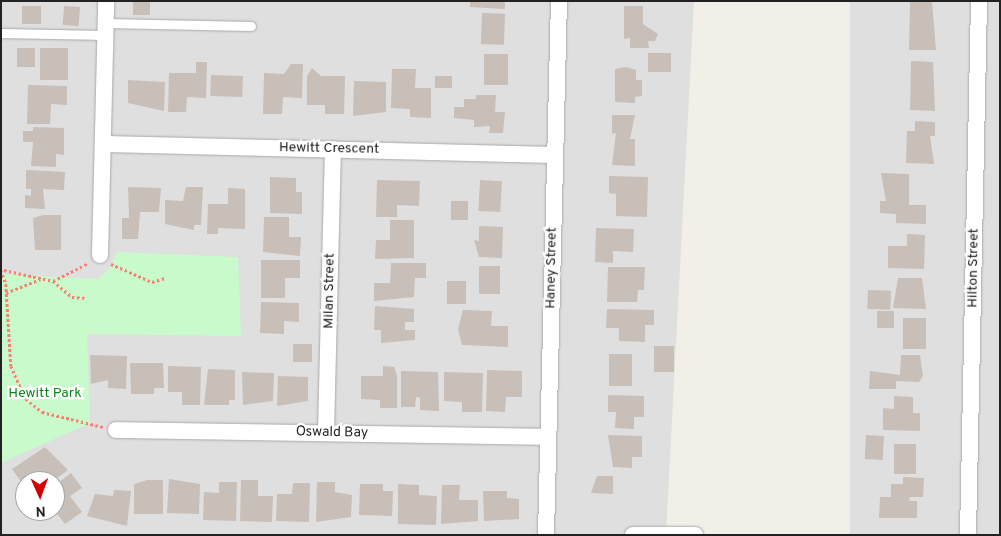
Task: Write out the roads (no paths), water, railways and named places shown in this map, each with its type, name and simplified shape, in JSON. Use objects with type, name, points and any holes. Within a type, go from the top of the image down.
[{"type":"street","points":[[100,255],[106,1]]},
{"type":"street","name":"Haney Street","points":[[546,535],[559,1]]},
{"type":"street","name":"Hilton Street","points":[[968,535],[979,1]]},
{"type":"street","name":"Hewitt Crescent","points":[[104,144],[555,155]]},
{"type":"street","name":"Milan Street","points":[[326,432],[333,149]]},
{"type":"street","name":"Oswald Bay","points":[[116,430],[548,437]]},
{"type":"street","points":[[633,535],[695,535]]},
{"type":"lane","points":[[1,33],[251,26]]},
{"type":"park label","name":"Hewitt Park","points":[[45,394]]}]
